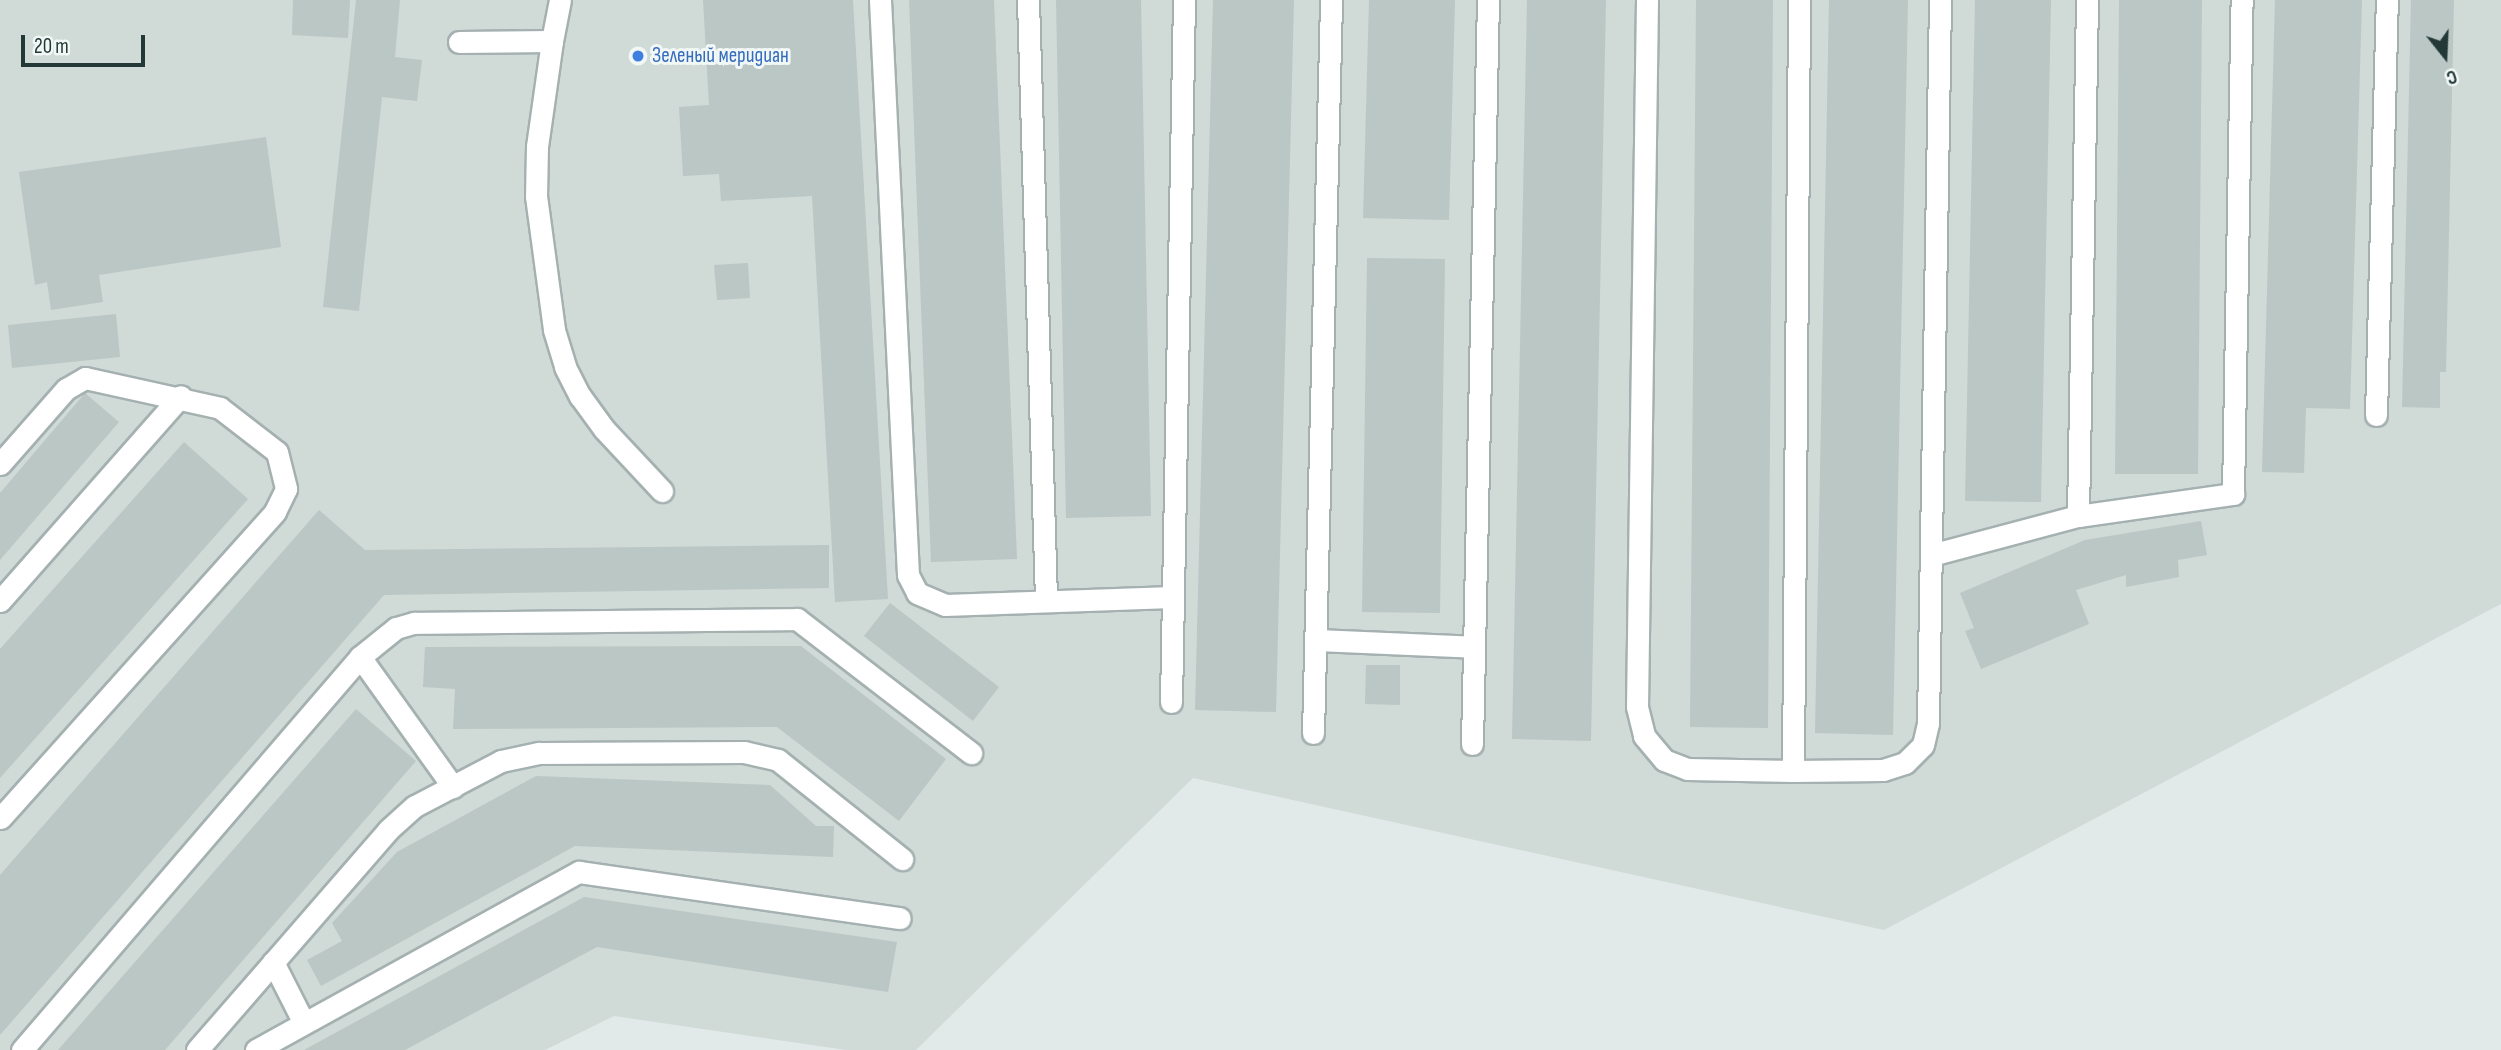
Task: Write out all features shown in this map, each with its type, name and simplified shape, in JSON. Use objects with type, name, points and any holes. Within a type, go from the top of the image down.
[{"type":"lane","points":[[560,0],[537,146],[536,196],[554,330],[565,368],[580,396],[604,429],[662,491]]},
{"type":"lane","points":[[880,0],[908,575],[917,593],[945,605],[1172,597]]},
{"type":"lane","points":[[1028,0],[1045,601]]},
{"type":"lane","points":[[1171,702],[1184,0]]},
{"type":"lane","points":[[1313,733],[1331,0]]},
{"type":"lane","points":[[1472,744],[1488,0]]},
{"type":"lane","points":[[1647,0],[1637,707],[1644,736],[1664,760],[1687,768],[1793,771],[1883,770],[1905,763],[1923,745],[1928,723],[1940,0]]},
{"type":"lane","points":[[1793,771],[1799,0]]},
{"type":"lane","points":[[2078,516],[2087,0]]},
{"type":"lane","points":[[1931,555],[2078,516],[2233,494],[2242,0]]},
{"type":"lane","points":[[2376,415],[2387,0]]},
{"type":"lane","points":[[460,42],[552,41]]},
{"type":"lane","points":[[0,464],[66,389],[86,378],[181,396],[220,408],[277,452],[286,489],[275,512],[0,818]]},
{"type":"lane","points":[[0,601],[181,396]]},
{"type":"lane","points":[[22,1050],[360,657],[378,639],[414,623],[782,616],[809,624],[971,753]]},
{"type":"lane","points":[[1316,640],[1474,647]]},
{"type":"lane","points":[[360,657],[453,787]]},
{"type":"lane","points":[[197,1050],[388,830],[415,806],[501,761],[539,753],[744,752],[778,760],[808,780],[902,859]]},
{"type":"lane","points":[[256,1050],[579,872],[900,918]]},
{"type":"lane","points":[[273,962],[304,1023]]},
{"type":"shaded area","points":[[0,0],[2501,0],[2501,604],[1884,930],[1193,778],[916,1050],[846,1050],[614,1016],[545,1050],[0,1050]]},
{"type":"building","points":[[293,0],[350,0],[348,38],[292,35]]},
{"type":"building","points":[[356,0],[400,0],[395,57],[422,60],[417,101],[382,97],[359,311],[323,307]]},
{"type":"building","points":[[703,0],[853,0],[888,599],[835,602],[812,196],[721,201],[719,174],[683,176],[679,107],[709,105]]},
{"type":"building","points":[[909,0],[994,0],[1017,559],[931,562]]},
{"type":"building","points":[[1056,0],[1141,0],[1151,516],[1066,518]]},
{"type":"building","points":[[1213,0],[1294,0],[1276,712],[1195,710]]},
{"type":"building","points":[[1369,0],[1455,0],[1449,220],[1363,218]]},
{"type":"building","points":[[1527,0],[1606,0],[1591,741],[1512,739]]},
{"type":"building","points":[[1696,0],[1773,0],[1768,728],[1690,727]]},
{"type":"building","points":[[1829,0],[1908,0],[1893,735],[1815,733]]},
{"type":"building","points":[[1975,0],[2051,0],[2041,502],[1965,501]]},
{"type":"building","points":[[2119,0],[2202,0],[2198,474],[2115,474]]},
{"type":"building","points":[[2275,0],[2362,0],[2350,409],[2306,408],[2304,473],[2262,472]]},
{"type":"building","points":[[2411,0],[2454,0],[2446,372],[2440,372],[2440,408],[2402,407]]},
{"type":"building","points":[[266,137],[281,247],[99,275],[103,302],[51,310],[47,282],[35,285],[19,172]]},
{"type":"building","points":[[1367,258],[1445,259],[1440,613],[1362,612]]},
{"type":"building","points":[[748,263],[750,298],[717,300],[714,265]]},
{"type":"building","points":[[116,314],[120,357],[12,368],[8,325]]},
{"type":"building","points":[[85,393],[119,422],[0,560],[0,493]]},
{"type":"building","points":[[184,442],[248,499],[0,778],[0,649]]},
{"type":"building","points":[[319,510],[365,550],[829,545],[829,588],[384,595],[0,1035],[0,875]]},
{"type":"building","points":[[2201,521],[2207,555],[2178,560],[2179,577],[2126,587],[2126,575],[2076,590],[2089,624],[1981,669],[1965,631],[1974,628],[1960,593],[2085,540]]},
{"type":"building","points":[[890,603],[999,687],[973,721],[864,636]]},
{"type":"building","points":[[801,646],[946,759],[899,821],[777,727],[453,729],[455,689],[423,687],[425,647]]},
{"type":"building","points":[[1366,665],[1400,665],[1400,705],[1365,704]]},
{"type":"building","points":[[356,709],[416,761],[165,1050],[58,1050]]},
{"type":"building","points":[[536,776],[770,785],[816,826],[834,826],[833,857],[575,846],[321,986],[307,960],[342,941],[332,923],[397,852]]},
{"type":"building","points":[[584,897],[897,942],[888,992],[597,947],[405,1050],[304,1050]]},
{"type":"place","name":"Зеленый меридиан","points":[[638,56]]}]
